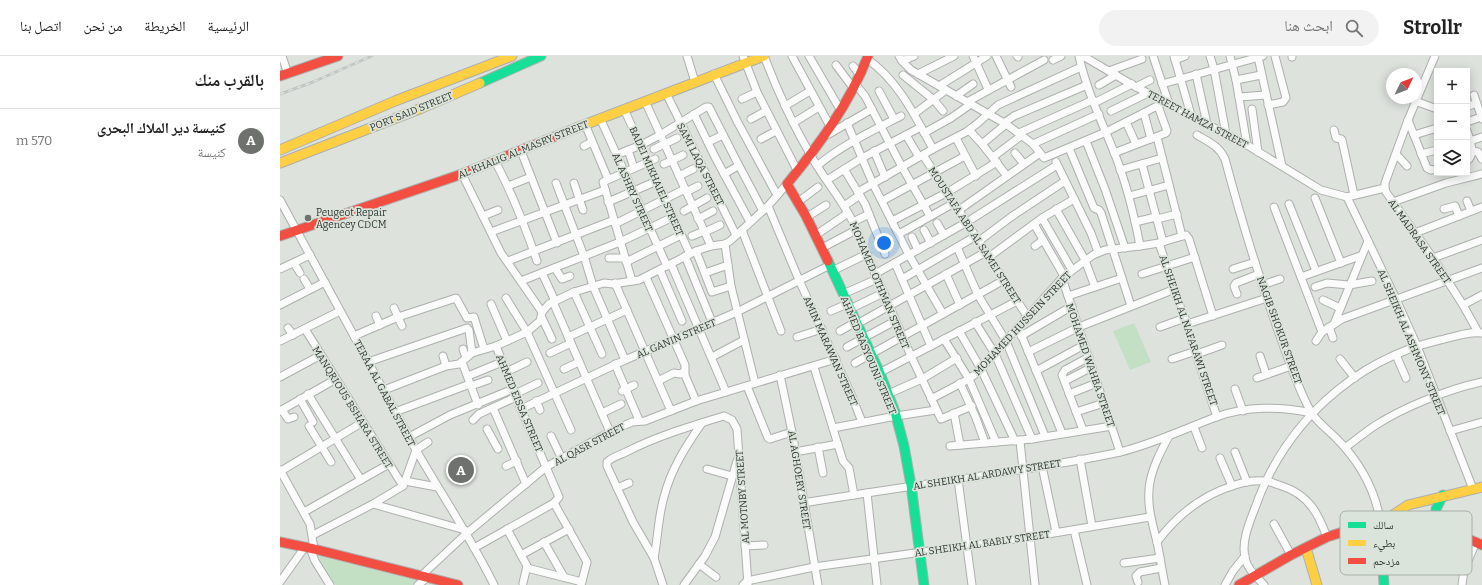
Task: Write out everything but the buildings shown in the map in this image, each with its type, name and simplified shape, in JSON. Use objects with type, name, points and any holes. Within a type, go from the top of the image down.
[{"type":"street","points":[[282,56],[284,75],[334,57]]},
{"type":"street","name":"PORT SAID STREET","points":[[280,150],[414,93],[512,56]]},
{"type":"street","name":"PORT SAID STREET","points":[[280,163],[405,115],[541,56]]},
{"type":"street","points":[[687,56],[696,82]]},
{"type":"street","name":"AL KHALIG AL MASRY STREET","points":[[280,236],[462,174],[600,118],[696,82],[744,59],[764,56]]},
{"type":"street","name":"MOHAMED OTHMAN STREET","points":[[764,56],[785,106],[810,156],[853,222],[910,356],[936,410],[941,419],[954,413]]},
{"type":"street","points":[[792,56],[819,107],[828,132]]},
{"type":"street","points":[[809,56],[841,111]]},
{"type":"street","points":[[918,74],[954,56]]},
{"type":"street","points":[[939,86],[974,59],[987,56]]},
{"type":"street","points":[[996,56],[1011,87]]},
{"type":"street","points":[[1053,60],[1061,56]]},
{"type":"street","points":[[1079,56],[1087,85],[1114,152],[1129,196],[1140,246]]},
{"type":"street","name":"TEREET HAMZA STREET","points":[[1084,56],[1148,93],[1247,145],[1311,185],[1321,190],[1347,197]]},
{"type":"street","points":[[959,210],[1024,164],[1042,156],[1053,155],[1086,141],[1167,103],[1153,56]]},
{"type":"street","points":[[1185,56],[1174,58],[1191,116]]},
{"type":"street","points":[[1210,56],[1214,69],[1226,134]]},
{"type":"street","points":[[1230,56],[1236,80],[1247,145]]},
{"type":"street","points":[[1268,105],[1283,102],[1286,98],[1275,56]]},
{"type":"street","name":"AL MADRASA STREET","points":[[1422,87],[1435,56]]},
{"type":"street","points":[[900,59],[911,57]]},
{"type":"street","points":[[1162,84],[1255,57],[1262,75],[1282,166]]},
{"type":"street","points":[[384,390],[456,365],[472,352],[496,346],[527,332],[538,323],[545,307],[574,292],[604,283],[632,281],[646,277],[690,254],[711,246],[725,244],[765,208],[798,172],[828,132],[841,111],[855,87],[867,58],[893,82],[914,114],[933,149]]},
{"type":"street","points":[[744,59],[766,111],[798,172]]},
{"type":"street","points":[[900,59],[911,70],[1021,134],[1033,144],[1042,156]]},
{"type":"street","points":[[974,59],[988,89]]},
{"type":"street","points":[[1099,84],[1113,73],[1142,59]]},
{"type":"street","points":[[827,180],[874,151],[906,134],[923,130],[951,118],[988,89],[1044,60]]},
{"type":"street","points":[[494,63],[498,74]]},
{"type":"street","points":[[836,65],[865,96],[889,143],[930,216]]},
{"type":"street","points":[[853,66],[860,75]]},
{"type":"street","points":[[844,206],[859,193],[873,184],[969,130],[998,105],[1081,67]]},
{"type":"street","points":[[893,82],[911,70]]},
{"type":"street","points":[[714,74],[743,134],[777,196]]},
{"type":"street","points":[[1196,74],[1207,124]]},
{"type":"street","points":[[903,75],[934,100],[943,111]]},
{"type":"street","points":[[1236,80],[1262,75]]},
{"type":"street","points":[[892,221],[976,176],[995,160],[1021,134],[1093,101],[1150,80]]},
{"type":"street","points":[[956,96],[973,84]]},
{"type":"street","points":[[982,144],[1014,116],[1087,85]]},
{"type":"street","points":[[914,114],[946,90]]},
{"type":"street","points":[[785,106],[810,91]]},
{"type":"street","points":[[817,166],[833,153],[854,140],[897,117],[878,91]]},
{"type":"street","points":[[742,99],[757,92]]},
{"type":"street","points":[[414,93],[413,102],[422,108]]},
{"type":"street","name":"SAMI LAQA STREET","points":[[666,93],[736,235]]},
{"type":"street","points":[[1111,111],[1148,93]]},
{"type":"street","points":[[1239,97],[1266,95]]},
{"type":"street","points":[[1470,121],[1482,118],[1474,95]]},
{"type":"street","points":[[395,101],[400,105],[405,115]]},
{"type":"street","points":[[645,101],[711,246]]},
{"type":"street","points":[[1470,105],[1476,102]]},
{"type":"street","points":[[1422,103],[1434,108]]},
{"type":"street","name":"AL MADRASA STREET","points":[[1415,104],[1385,188],[1393,202],[1433,258],[1480,333]]},
{"type":"street","points":[[1114,152],[1167,132],[1158,106]]},
{"type":"street","name":"AMIN MARAWAN STREET","points":[[694,114],[706,107],[709,107],[738,166],[765,208],[836,359],[862,422]]},
{"type":"street","points":[[793,123],[819,107]]},
{"type":"street","name":"BADEI MIKHAIEL STREET","points":[[624,109],[641,145],[652,161],[657,181],[690,254]]},
{"type":"street","points":[[828,132],[872,109]]},
{"type":"street","points":[[1252,109],[1258,152]]},
{"type":"street","points":[[751,119],[766,111]]},
{"type":"street","points":[[1144,113],[1162,158],[1182,236],[1186,235],[1189,239],[1213,316]]},
{"type":"street","points":[[616,155],[641,145],[694,114],[750,222]]},
{"type":"street","points":[[1033,144],[1098,114]]},
{"type":"street","name":"AL ASHRY STREET","points":[[600,118],[641,211],[699,328],[726,392]]},
{"type":"street","points":[[1408,120],[1427,168],[1434,170]]},
{"type":"street","points":[[1126,122],[1136,144]]},
{"type":"street","points":[[847,123],[873,184],[909,255],[943,314]]},
{"type":"street","points":[[585,124],[607,180]]},
{"type":"street","points":[[1414,136],[1434,129]]},
{"type":"street","points":[[969,130],[1007,176]]},
{"type":"street","points":[[1334,130],[1336,138],[1341,138],[1342,140],[1354,195]]},
{"type":"street","points":[[761,139],[776,131]]},
{"type":"street","name":"MOUSTAFA ABD AL SAMEI STREET","points":[[906,134],[948,192],[1027,316]]},
{"type":"street","points":[[708,142],[723,135]]},
{"type":"street","name":"NAGIB SHOKUR STREET","points":[[1197,136],[1215,146],[1222,152],[1266,298],[1291,366],[1312,413],[1346,447],[1354,458],[1368,481],[1378,511]]},
{"type":"street","points":[[1470,141],[1482,137]]},
{"type":"street","points":[[654,150],[677,138]]},
{"type":"street","points":[[956,138],[976,176]]},
{"type":"street","points":[[1086,141],[1105,189],[1125,248]]},
{"type":"street","points":[[584,146],[592,142]]},
{"type":"street","points":[[1069,148],[1094,208],[1101,212],[1131,306]]},
{"type":"street","points":[[628,150],[634,168]]},
{"type":"street","points":[[521,151],[557,242]]},
{"type":"street","points":[[874,151],[885,177]]},
{"type":"street","points":[[1421,154],[1434,151]]},
{"type":"street","points":[[1470,156],[1478,152],[1482,159]]},
{"type":"street","points":[[1015,153],[1024,164]]},
{"type":"street","points":[[1396,154],[1407,166]]},
{"type":"street","points":[[664,164],[683,155]]},
{"type":"street","points":[[1053,155],[1091,233],[1098,252]]},
{"type":"street","points":[[882,201],[965,156]]},
{"type":"street","points":[[1120,170],[1162,158]]},
{"type":"street","points":[[495,161],[508,186],[537,261]]},
{"type":"street","points":[[632,281],[603,182],[652,161]]},
{"type":"street","name":"AL SHEIKH AL NAFARAWI STREET","points":[[1142,164],[1167,266],[1218,417]]},
{"type":"street","points":[[843,294],[967,222],[1057,165]]},
{"type":"street","points":[[724,174],[738,166]]},
{"type":"street","points":[[679,176],[693,169]]},
{"type":"street","points":[[844,169],[859,193],[885,254]]},
{"type":"street","points":[[462,174],[501,252],[542,315],[552,339]]},
{"type":"street","points":[[1393,202],[1446,183],[1482,174]]},
{"type":"street","points":[[508,186],[531,177]]},
{"type":"street","points":[[608,202],[657,181]]},
{"type":"street","points":[[902,279],[957,247],[977,239],[1065,181]]},
{"type":"street","points":[[556,183],[584,256],[593,286],[625,360]]},
{"type":"street","points":[[574,183],[582,210]]},
{"type":"street","name":"AHMED BASYOUNI STREET","points":[[787,184],[816,235],[864,339],[896,416],[903,444],[910,486],[924,585]]},
{"type":"street","points":[[1129,196],[1169,185]]},
{"type":"street","points":[[508,261],[614,222],[685,190],[698,186]]},
{"type":"street","points":[[798,202],[818,187]]},
{"type":"street","points":[[1347,197],[1385,188]]},
{"type":"street","points":[[491,232],[605,190]]},
{"type":"street","name":"AL SHEIKH AL ASHMONY STREET","points":[[1347,197],[1396,299],[1450,430],[1478,488]]},
{"type":"street","points":[[684,212],[707,198]]},
{"type":"street","points":[[1315,198],[1341,263]]},
{"type":"street","points":[[840,330],[889,306],[965,264],[987,254],[1074,199]]},
{"type":"street","name":"TERAA AL GABAL STREET","points":[[280,200],[416,450],[437,487],[466,531],[494,585]]},
{"type":"street","points":[[1467,201],[1471,212]]},
{"type":"street","points":[[899,234],[954,203]]},
{"type":"street","points":[[1289,204],[1316,271]]},
{"type":"street","points":[[807,217],[826,205]]},
{"type":"street","points":[[1444,209],[1455,206],[1459,216]]},
{"type":"street","points":[[1274,207],[1322,332]]},
{"type":"street","points":[[1415,233],[1482,207]]},
{"type":"street","points":[[1056,209],[1085,260],[1095,287]]},
{"type":"street","points":[[483,216],[498,210]]},
{"type":"street","points":[[698,219],[713,211]]},
{"type":"street","points":[[816,235],[848,213]]},
{"type":"street","points":[[853,222],[869,214]]},
{"type":"street","points":[[1135,222],[1177,214]]},
{"type":"street","points":[[521,281],[620,242],[673,217]]},
{"type":"street","points":[[1042,218],[1072,270]]},
{"type":"street","points":[[937,223],[944,235]]},
{"type":"street","name":"MOHAMED WAHBA STREET","points":[[1034,224],[1063,277],[1120,452]]},
{"type":"street","points":[[692,236],[720,225]]},
{"type":"street","points":[[742,230],[781,331]]},
{"type":"street","points":[[822,248],[856,230]]},
{"type":"street","points":[[924,230],[931,242]]},
{"type":"street","points":[[609,258],[625,260],[658,247],[681,235]]},
{"type":"street","name":"MOHAMED HUSSEIN STREET","points":[[931,399],[969,379],[981,369],[1063,277],[1085,260],[1098,252],[1113,248],[1140,246],[1182,236]]},
{"type":"street","points":[[912,237],[918,250]]},
{"type":"street","points":[[1035,246],[1045,243],[1053,238]]},
{"type":"street","points":[[1433,258],[1482,240]]},
{"type":"street","points":[[1334,338],[1332,326],[1360,256],[1368,241]]},
{"type":"street","points":[[725,244],[731,286],[755,384]]},
{"type":"street","points":[[957,247],[978,295],[1006,341],[1045,436]]},
{"type":"street","points":[[690,254],[704,273],[712,292],[731,286]]},
{"type":"street","points":[[690,254],[712,322]]},
{"type":"street","name":"AL GANIN STREET","points":[[521,409],[586,377],[737,312],[799,280],[867,254]]},
{"type":"street","points":[[280,269],[310,255]]},
{"type":"street","points":[[1301,277],[1360,256]]},
{"type":"street","points":[[1142,274],[1195,257]]},
{"type":"street","points":[[1233,270],[1255,262]]},
{"type":"street","points":[[294,263],[310,289]]},
{"type":"street","points":[[895,263],[931,346]]},
{"type":"street","points":[[704,273],[728,265]]},
{"type":"street","points":[[556,268],[562,279],[570,276]]},
{"type":"street","points":[[1316,341],[1322,332],[1342,319],[1482,268]]},
{"type":"street","points":[[660,270],[682,321]]},
{"type":"street","points":[[542,273],[610,432]]},
{"type":"street","points":[[946,274],[960,305]]},
{"type":"street","points":[[1237,294],[1235,284],[1259,274]]},
{"type":"street","points":[[646,277],[686,367],[684,372],[696,401]]},
{"type":"street","points":[[1068,296],[1122,278]]},
{"type":"street","points":[[1262,285],[1280,279]]},
{"type":"street","points":[[855,363],[1004,280]]},
{"type":"street","points":[[1315,287],[1333,283],[1349,285],[1372,281]]},
{"type":"street","points":[[280,305],[325,282]]},
{"type":"street","points":[[615,283],[671,411]]},
{"type":"street","points":[[1028,352],[1079,327],[1175,289]]},
{"type":"street","points":[[574,292],[602,354]]},
{"type":"street","points":[[831,311],[883,293]]},
{"type":"street","points":[[1463,305],[1482,295]]},
{"type":"street","points":[[354,336],[398,317],[454,298],[457,299],[467,318],[466,320],[472,352]]},
{"type":"street","points":[[506,298],[527,332],[571,430]]},
{"type":"street","points":[[1160,327],[1213,316],[1266,298]]},
{"type":"street","points":[[879,373],[1017,300]]},
{"type":"street","points":[[1323,300],[1340,308]]},
{"type":"street","points":[[492,304],[507,341]]},
{"type":"street","points":[[1022,336],[1072,306]]},
{"type":"street","points":[[394,308],[402,326]]},
{"type":"street","points":[[550,353],[589,327],[627,310]]},
{"type":"street","points":[[280,341],[340,311]]},
{"type":"street","points":[[376,316],[380,325]]},
{"type":"street","points":[[467,318],[474,318],[484,349]]},
{"type":"street","points":[[847,347],[895,322]]},
{"type":"street","points":[[975,322],[995,354],[1032,439]]},
{"type":"street","points":[[1018,327],[1062,434]]},
{"type":"street","points":[[288,328],[293,335]]},
{"type":"street","points":[[368,362],[468,328]]},
{"type":"street","name":"MANQRIOUS BSHARA STREET","points":[[305,329],[389,464],[404,483]]},
{"type":"street","points":[[797,337],[822,329]]},
{"type":"street","points":[[959,331],[981,369],[1018,441],[1035,585]]},
{"type":"street","points":[[1264,585],[1248,566],[1245,556],[1246,539],[1252,514],[1266,481],[1288,443],[1312,413],[1354,378],[1366,370],[1396,355],[1416,346],[1457,336],[1480,333]]},
{"type":"street","points":[[944,339],[969,379],[996,442]]},
{"type":"street","points":[[712,357],[744,340]]},
{"type":"street","points":[[1036,371],[1084,345]]},
{"type":"street","points":[[1172,359],[1222,345]]},
{"type":"street","name":"AHMED EISSA STREET","points":[[496,346],[521,409],[559,494],[559,499],[554,503]]},
{"type":"street","points":[[463,349],[464,360],[479,414]]},
{"type":"street","points":[[280,377],[321,355]]},
{"type":"street","points":[[1396,355],[1406,378]]},
{"type":"street","points":[[443,356],[445,369]]},
{"type":"street","points":[[1260,356],[1266,374]]},
{"type":"street","points":[[888,394],[922,379],[957,358]]},
{"type":"street","points":[[1083,430],[1064,378],[1065,370],[1089,358]]},
{"type":"street","name":"AL QASR STREET","points":[[418,585],[424,576],[466,531],[546,467],[610,432],[624,425],[639,420],[645,421],[696,401],[755,384],[780,375],[814,367],[836,359]]},
{"type":"street","points":[[1340,359],[1354,378]]},
{"type":"street","points":[[468,376],[502,362]]},
{"type":"street","points":[[506,372],[527,362]]},
{"type":"street","points":[[564,369],[579,362]]},
{"type":"street","points":[[615,364],[624,390],[639,420]]},
{"type":"street","points":[[1257,378],[1291,366]]},
{"type":"street","points":[[814,367],[843,461],[849,468],[854,495]]},
{"type":"street","points":[[1064,378],[1092,367]]},
{"type":"street","points":[[658,381],[674,374],[684,372]]},
{"type":"street","name":"AL AGHOERY STREET","points":[[780,375],[792,432],[818,585]]},
{"type":"street","points":[[294,417],[288,420],[281,410],[336,379]]},
{"type":"street","points":[[396,412],[488,380]]},
{"type":"street","points":[[1346,447],[1388,418],[1437,396],[1482,382]]},
{"type":"street","points":[[473,420],[479,414],[493,408],[515,394],[538,383]]},
{"type":"street","points":[[1069,394],[1097,383]]},
{"type":"street","points":[[960,384],[972,406],[985,443]]},
{"type":"street","points":[[624,390],[634,385]]},
{"type":"street","points":[[747,386],[768,438],[770,439],[792,432]]},
{"type":"street","points":[[1235,389],[1243,411]]},
{"type":"street","points":[[308,394],[361,480]]},
{"type":"street","points":[[409,437],[439,420],[477,405],[515,394]]},
{"type":"street","points":[[300,399],[322,447],[331,462]]},
{"type":"street","points":[[536,402],[540,410]]},
{"type":"street","points":[[1076,412],[1104,403]]},
{"type":"street","points":[[602,413],[621,404]]},
{"type":"street","points":[[960,445],[954,413],[972,406]]},
{"type":"street","points":[[493,408],[526,484]]},
{"type":"street","name":"AL SHEIKH AL ARDAWY STREET","points":[[803,503],[1022,470],[1120,452],[1169,436],[1218,417],[1243,411],[1278,408],[1312,413]]},
{"type":"street","points":[[833,428],[936,410]]},
{"type":"street","name":"AL MOTNBY STREET","points":[[702,423],[724,416],[732,420],[737,430],[745,546],[746,584]]},
{"type":"street","points":[[280,582],[310,548],[313,534],[304,512],[280,471],[363,422]]},
{"type":"street","points":[[1450,430],[1482,422]]},
{"type":"street","points":[[663,585],[654,558],[633,522],[606,463],[609,460],[655,439],[702,423]]},
{"type":"street","points":[[654,558],[661,510],[668,484],[679,459],[702,423]]},
{"type":"street","points":[[950,446],[1018,441],[1112,426]]},
{"type":"street","points":[[1194,427],[1202,448]]},
{"type":"street","points":[[487,429],[497,446],[507,439]]},
{"type":"street","points":[[551,436],[562,459]]},
{"type":"street","points":[[1165,585],[1157,542],[1150,517],[1148,500],[1154,465],[1169,436]]},
{"type":"street","points":[[313,534],[373,504],[404,483],[416,450],[428,442]]},
{"type":"street","points":[[795,452],[838,444]]},
{"type":"street","points":[[818,447],[823,473]]},
{"type":"street","points":[[1235,452],[1247,482]]},
{"type":"street","points":[[684,585],[699,564],[715,537],[732,476],[739,457]]},
{"type":"street","points":[[1220,458],[1232,486]]},
{"type":"street","points":[[1080,459],[1092,526]]},
{"type":"street","points":[[506,466],[517,461]]},
{"type":"street","points":[[304,512],[389,464]]},
{"type":"street","points":[[1042,466],[1056,532]]},
{"type":"street","points":[[707,469],[732,476]]},
{"type":"street","points":[[958,479],[968,545],[972,585]]},
{"type":"street","points":[[1157,542],[1165,531],[1186,510],[1210,495],[1247,482],[1266,481],[1291,490],[1305,499],[1318,516],[1327,537]]},
{"type":"street","points":[[404,483],[437,487]]},
{"type":"street","points":[[617,488],[629,483]]},
{"type":"street","points":[[1398,511],[1408,505],[1478,488]]},
{"type":"street","points":[[867,493],[877,585]]},
{"type":"street","points":[[1435,511],[1436,506],[1443,496]]},
{"type":"street","points":[[474,548],[554,503],[587,562],[582,584],[564,577],[527,568]]},
{"type":"street","points":[[373,504],[466,531]]},
{"type":"street","name":"AL SHEIKH AL BABLY STREET","points":[[746,584],[814,567],[1030,537],[1150,517]]},
{"type":"street","points":[[1274,524],[1291,555]]},
{"type":"street","points":[[521,555],[569,528]]},
{"type":"street","points":[[507,529],[527,568],[523,583]]},
{"type":"street","points":[[1074,530],[1087,585]]},
{"type":"street","points":[[1239,585],[1291,555],[1327,537],[1340,533]]},
{"type":"street","points":[[280,538],[280,543],[310,548],[458,585]]},
{"type":"street","points":[[544,542],[564,577]]},
{"type":"street","points":[[1472,556],[1479,544]]},
{"type":"street","points":[[745,546],[764,545]]},
{"type":"street","points":[[310,548],[315,561],[330,585]]},
{"type":"street","points":[[1306,548],[1317,585]]},
{"type":"street","points":[[1225,585],[1233,571],[1245,556]]},
{"type":"street","points":[[1124,563],[1160,558]]},
{"type":"street","points":[[699,564],[716,577]]},
{"type":"street","points":[[1138,582],[1136,576],[1140,572],[1161,568]]},
{"type":"street","points":[[1383,575],[1384,585]]},
{"type":"street","points":[[1462,585],[1463,575]]},
{"type":"green space","points":[[1134,323],[1151,362],[1130,370],[1113,331]]},
{"type":"green space","points":[[318,556],[419,581],[414,585],[336,585]]},
{"type":"railway","points":[[280,94],[313,82],[372,56]]},
{"type":"traffic: fast","points":[[480,83],[541,56]]},
{"type":"traffic: fast","points":[[828,261],[879,371],[895,412],[904,446],[911,485],[924,585]]},
{"type":"traffic: fast","points":[[1436,511],[1443,495]]},
{"type":"traffic: fast","points":[[1383,575],[1384,585]]},
{"type":"traffic: slow","points":[[280,150],[395,101],[512,56]]},
{"type":"traffic: slow","points":[[576,128],[764,56]]},
{"type":"traffic: slow","points":[[280,163],[422,108],[480,83]]},
{"type":"traffic: slow","points":[[1399,511],[1408,505],[1482,487]]},
{"type":"traffic: slow","points":[[1306,548],[1317,585]]},
{"type":"traffic: jam","points":[[280,76],[338,56]]},
{"type":"traffic: jam","points":[[828,261],[806,216],[787,184],[833,123],[852,91],[868,56]]},
{"type":"traffic: jam","points":[[280,236],[462,174],[576,128]]},
{"type":"traffic: jam","points":[[1239,585],[1291,555],[1327,537],[1340,533]]},
{"type":"traffic: jam","points":[[1472,541],[1482,545]]},
{"type":"traffic: jam","points":[[280,542],[458,585]]},
{"type":"place","name":"Peugeot Repair Agencey CDCM","points":[[308,218]]},
{"type":"place","name":"كنيسة دير الملاك البحرى","points":[[461,470]]}]
